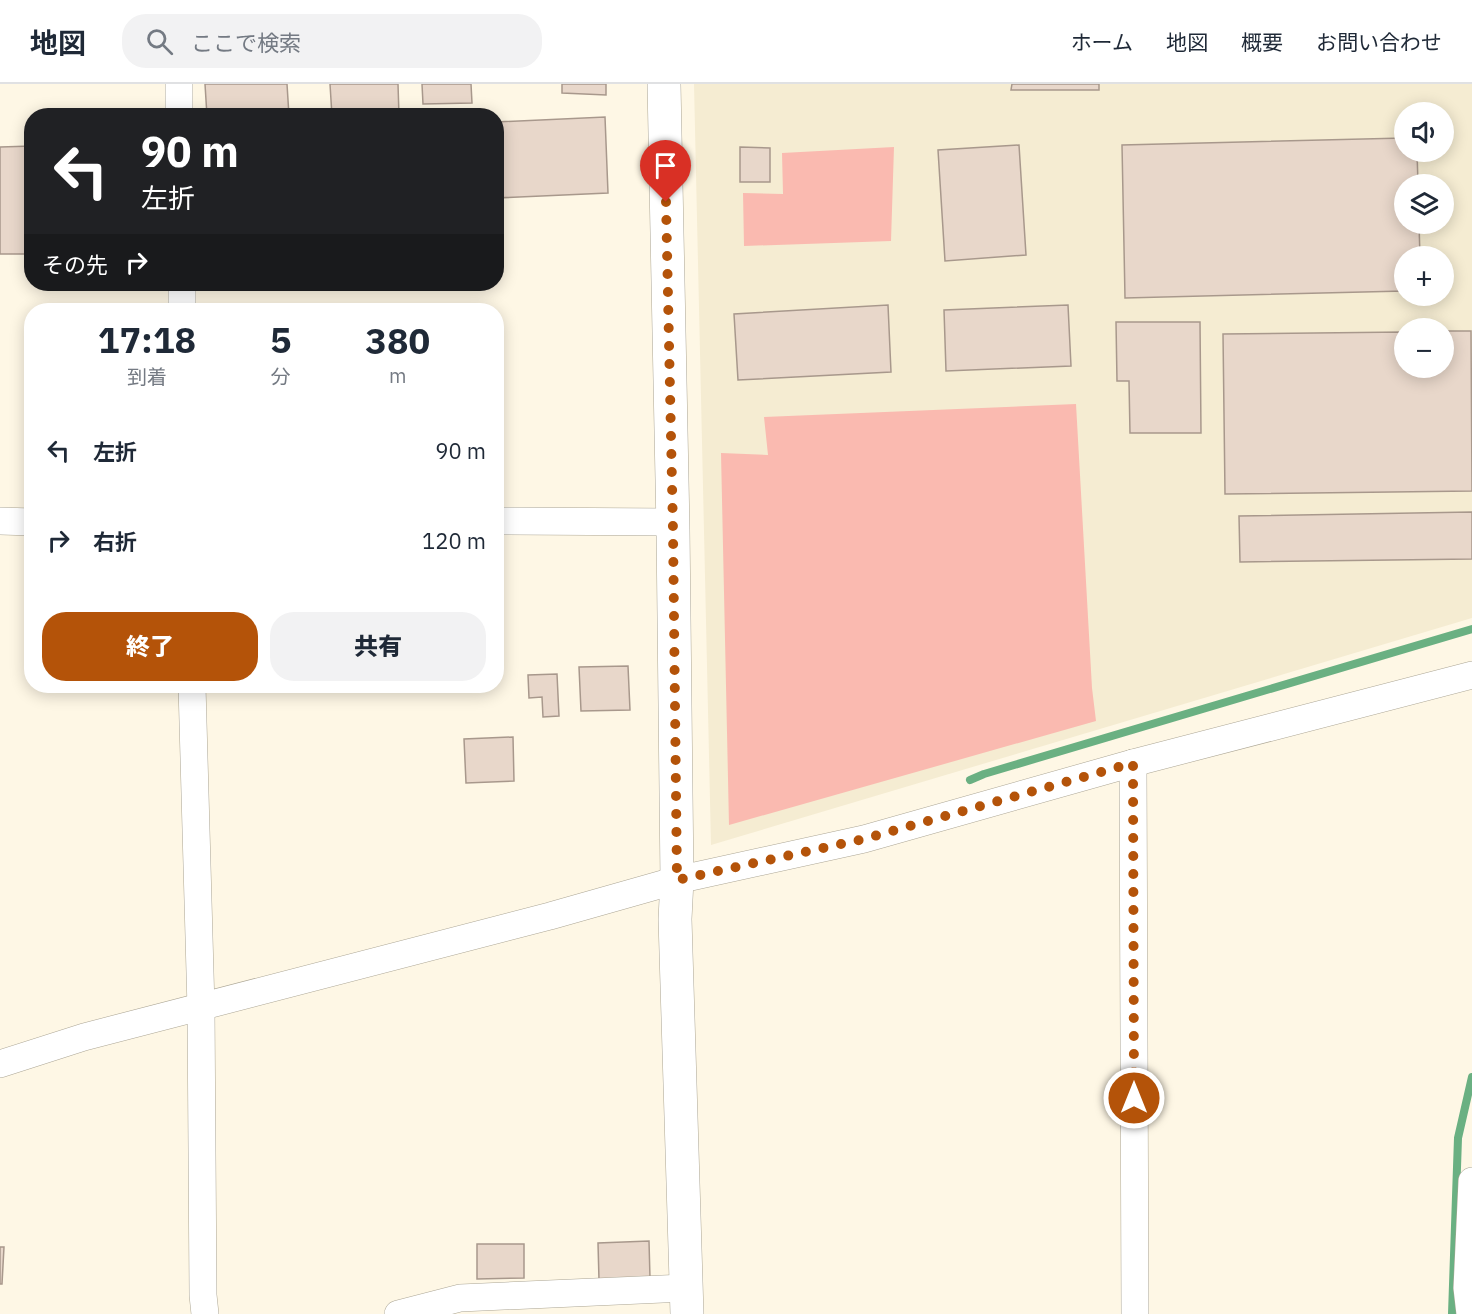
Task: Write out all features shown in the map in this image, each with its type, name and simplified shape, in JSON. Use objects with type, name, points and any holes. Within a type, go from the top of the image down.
[{"type":"street","points":[[179,84],[179,108]]},
{"type":"street","points":[[398,1314],[460,1298],[505,1305],[686,1301],[675,920],[677,880],[673,522],[664,84]]},
{"type":"street","points":[[0,521],[24,522]]},
{"type":"street","points":[[504,521],[673,522]]},
{"type":"street","points":[[0,1064],[84,1037],[539,919],[677,880],[864,839],[1133,763],[1472,675]]},
{"type":"street","points":[[192,693],[201,1008],[205,1314]]},
{"type":"street","points":[[1133,763],[1135,1314]]},
{"type":"street","points":[[1470,1314],[1467,1288],[1472,1181]]},
{"type":"shaded area","points":[[694,84],[1472,84],[1472,618],[711,845]]},
{"type":"shaded area","points":[[894,147],[891,241],[744,246],[743,193],[783,194],[782,153]]},
{"type":"shaded area","points":[[1076,404],[1092,688],[1096,721],[729,825],[721,453],[768,455],[764,417]]},
{"type":"building","points":[[205,84],[287,84],[288,108],[206,108]]},
{"type":"building","points":[[330,84],[398,84],[399,108],[332,108]]},
{"type":"building","points":[[422,84],[471,84],[472,103],[423,104]]},
{"type":"building","points":[[562,84],[606,84],[606,95],[562,93]]},
{"type":"building","points":[[1012,84],[1099,84],[1099,90],[1011,90]]},
{"type":"building","points":[[605,117],[608,193],[504,198],[504,122]]},
{"type":"building","points":[[1394,138],[1394,162],[1417,162],[1418,174],[1394,174],[1394,234],[1419,234],[1420,246],[1394,246],[1394,291],[1125,298],[1122,145]]},
{"type":"building","points":[[1019,145],[1026,255],[945,261],[938,150]]},
{"type":"building","points":[[24,146],[24,254],[0,254],[0,147]]},
{"type":"building","points":[[740,147],[770,148],[770,182],[740,182]]},
{"type":"building","points":[[888,305],[891,372],[738,380],[734,314]]},
{"type":"building","points":[[1068,305],[1071,366],[946,371],[944,310]]},
{"type":"building","points":[[1116,322],[1200,322],[1201,433],[1130,433],[1129,381],[1117,381]]},
{"type":"building","points":[[1454,331],[1471,331],[1472,491],[1225,494],[1223,334],[1394,332],[1394,378],[1454,378]]},
{"type":"building","points":[[1472,512],[1472,559],[1240,562],[1239,516]]},
{"type":"building","points":[[628,666],[630,710],[581,711],[579,667]]},
{"type":"building","points":[[557,674],[559,716],[543,717],[542,697],[529,698],[528,675]]},
{"type":"building","points":[[513,737],[514,781],[466,783],[464,739]]},
{"type":"building","points":[[649,1241],[650,1278],[599,1280],[598,1243]]},
{"type":"building","points":[[477,1244],[524,1244],[524,1278],[477,1279]]},
{"type":"building","points":[[0,1247],[4,1247],[2,1284],[0,1284]]},
{"type":"waterway","points":[[970,780],[1472,629]]},
{"type":"waterway","points":[[1452,1314],[1458,1138],[1472,1077]]},
{"type":"route","points":[[666,202],[677,880],[864,839],[917,822],[1133,763],[1134,1098]]}]
